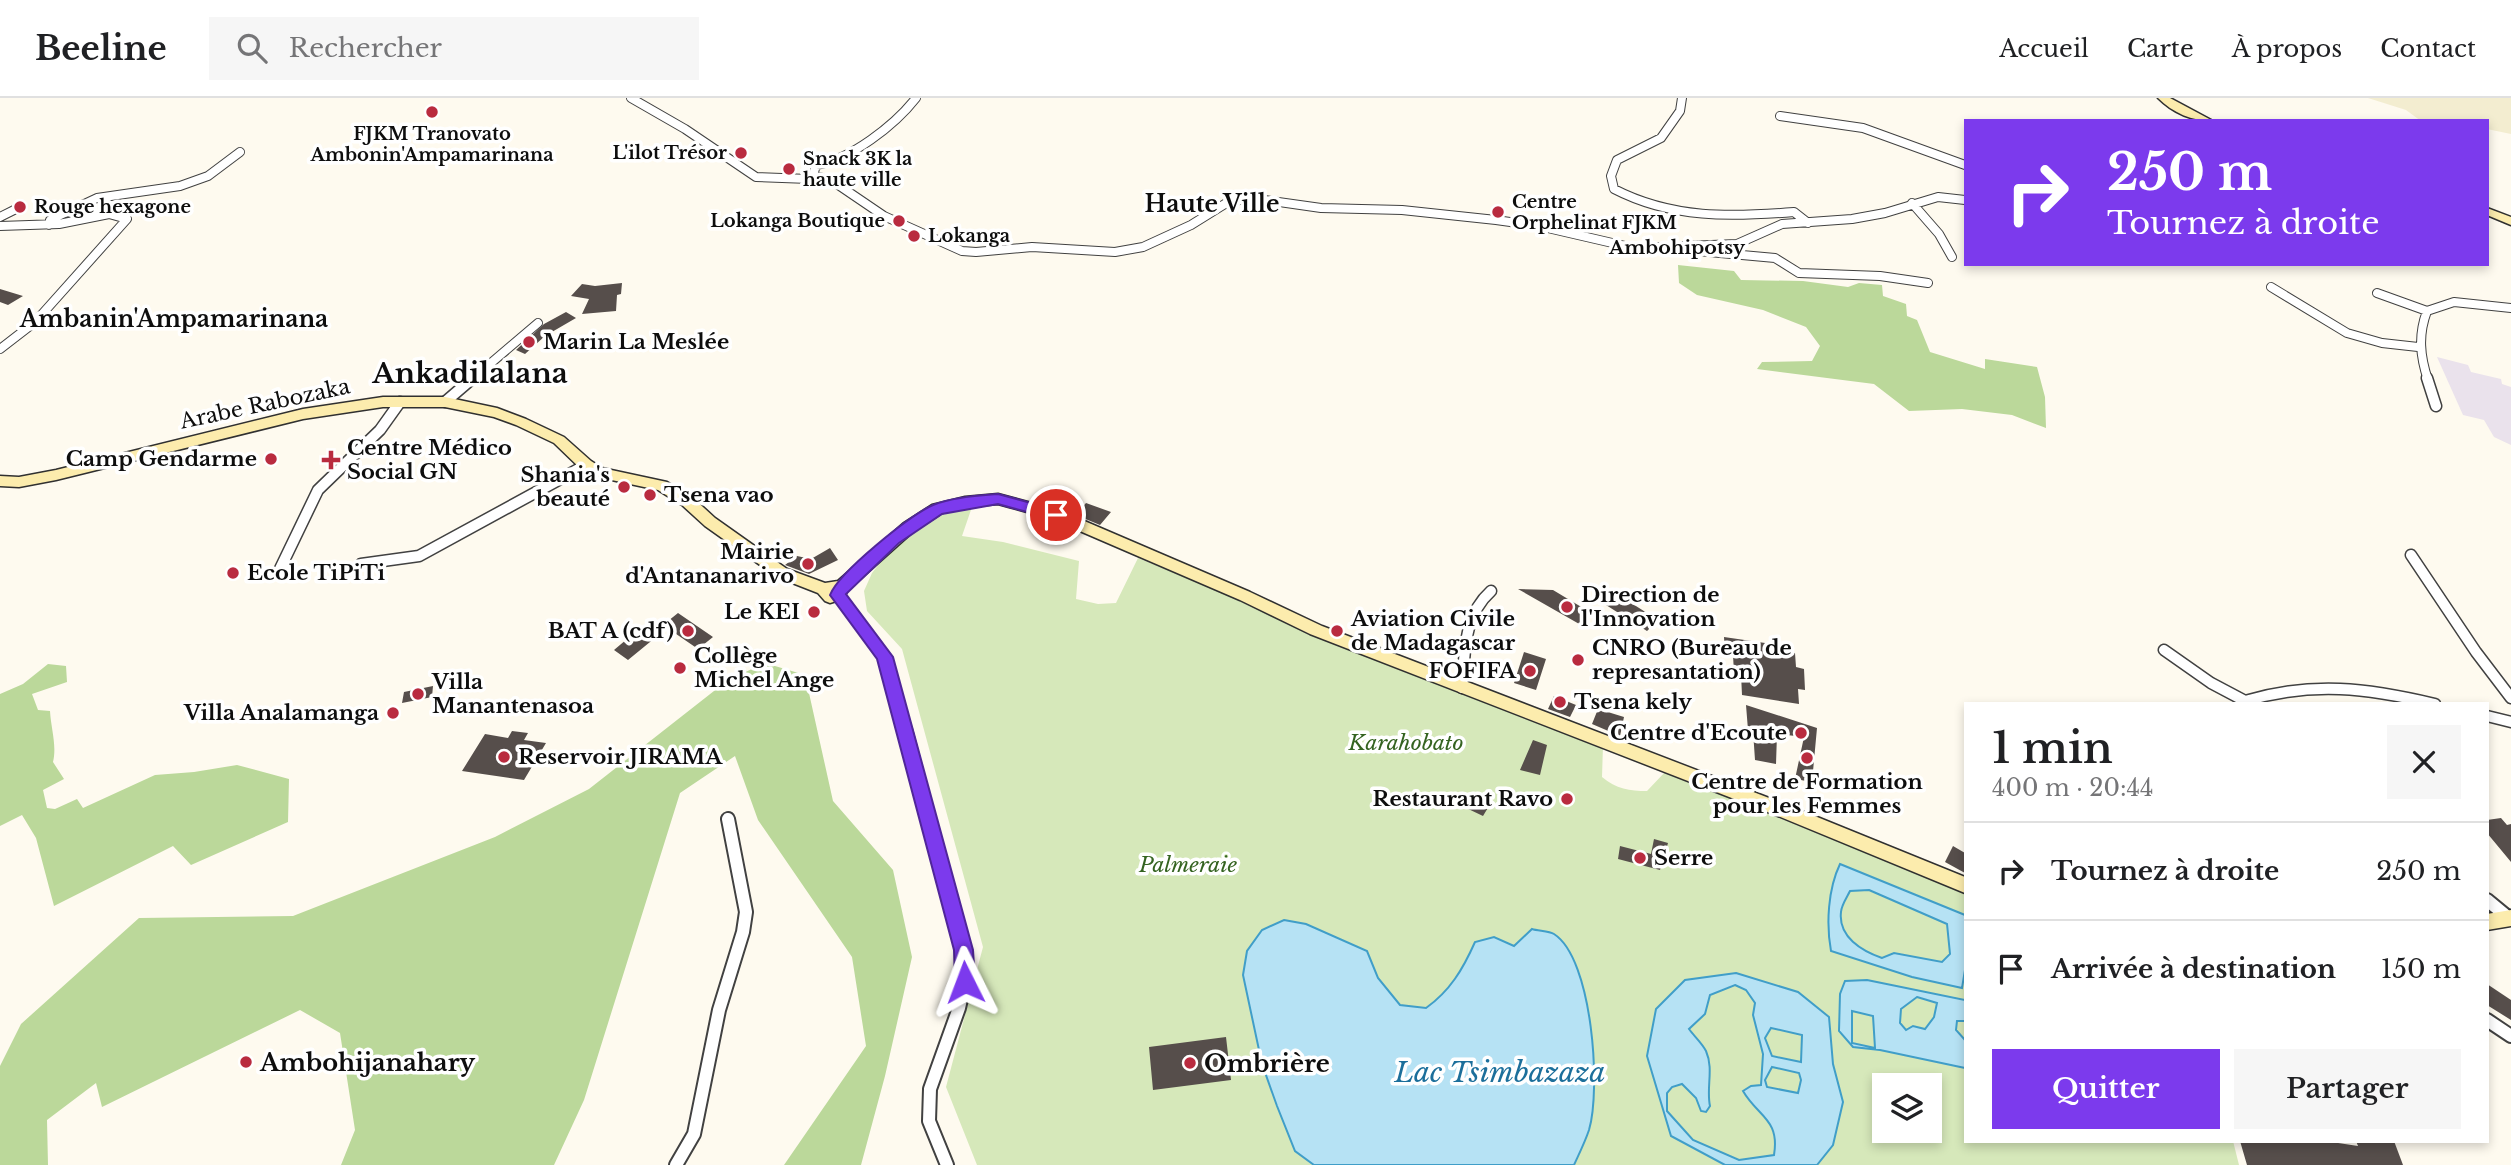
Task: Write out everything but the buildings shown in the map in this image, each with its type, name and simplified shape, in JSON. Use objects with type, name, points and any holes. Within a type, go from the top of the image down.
[{"type":"street","points":[[631,98],[685,129],[756,177],[809,179],[813,176],[816,165],[836,162],[902,116],[916,98]]},
{"type":"street","points":[[1682,98],[1680,111],[1657,142],[1625,153],[1617,159],[1611,173],[1614,189],[1631,200],[1721,218],[1794,212],[1808,223]]},
{"type":"street","points":[[2162,98],[2203,119]]},
{"type":"street","points":[[1780,116],[1863,128],[1964,165]]},
{"type":"street","points":[[49,225],[50,220],[65,211],[97,198],[168,190],[208,176],[240,152]]},
{"type":"street","points":[[813,176],[841,185],[884,216],[962,251],[976,252],[1032,247],[1115,252],[1143,247],[1191,225],[1228,202],[1251,198],[1334,209],[1442,213],[1539,226],[1634,248],[1737,244],[1749,241],[1769,228],[1782,224],[1885,213],[1938,197],[1964,200]]},
{"type":"street","points":[[1912,203],[1940,234],[1952,257]]},
{"type":"street","points":[[0,217],[14,210]]},
{"type":"street","points":[[2489,212],[2511,221]]},
{"type":"street","points":[[0,226],[49,225],[98,216],[119,215],[127,219],[34,322],[0,349]]},
{"type":"street","points":[[1671,247],[1775,258],[1799,273],[1880,275],[1928,283]]},
{"type":"street","points":[[2271,287],[2347,333],[2373,342],[2418,347]]},
{"type":"street","points":[[2377,293],[2427,311]]},
{"type":"street","points":[[2436,405],[2418,347],[2420,324],[2427,311],[2438,305],[2454,302],[2511,308]]},
{"type":"street","points":[[445,402],[538,323]]},
{"type":"street","points":[[278,573],[318,490],[380,430],[400,402]]},
{"type":"street","name":"Arabe Rabozaka","points":[[0,481],[19,482],[56,475],[303,414],[400,402],[445,402],[497,413],[521,422],[559,440],[586,465],[612,475],[662,486],[687,501],[709,522],[782,573],[835,591]]},
{"type":"street","points":[[360,565],[419,556],[586,465]]},
{"type":"street","points":[[947,1165],[929,1121],[930,1089],[959,1008],[965,982],[964,950],[885,657],[835,591],[909,527],[937,509],[965,502],[998,499],[1056,515],[1245,596],[1316,630],[1784,811],[1964,885]]},
{"type":"street","points":[[2411,555],[2476,652],[2511,698]]},
{"type":"street","points":[[1462,688],[1472,614],[1477,602],[1491,591]]},
{"type":"street","points":[[2164,650],[2211,683],[2245,701],[2294,687],[2321,685],[2353,686],[2426,702]]},
{"type":"street","points":[[2489,716],[2511,722]]},
{"type":"street","points":[[676,1165],[694,1134],[719,1010],[743,932],[746,912],[743,885],[728,819]]},
{"type":"street","points":[[2489,902],[2510,918]]},
{"type":"street","points":[[2489,922],[2510,918]]},
{"type":"street","points":[[2489,1021],[2511,1036]]},
{"type":"shaded area","points":[[2368,98],[2511,98],[2511,134],[2489,129],[2489,119],[2418,119],[2406,110]]},
{"type":"shaded area","points":[[2437,357],[2468,365],[2471,372],[2501,379],[2502,384],[2511,387],[2511,445],[2494,437],[2484,420],[2463,415]]},
{"type":"green space","points":[[1678,265],[1734,271],[1741,280],[1803,281],[1848,287],[1859,283],[1882,285],[1883,296],[1906,304],[1907,316],[1917,320],[1930,352],[1985,369],[1985,359],[2037,367],[2045,397],[2046,428],[2012,415],[1962,409],[1909,411],[1874,384],[1757,369],[1762,362],[1812,361],[1820,346],[1806,327],[1763,310],[1697,295],[1679,283]]},
{"type":"green space","points":[[973,504],[962,536],[1003,542],[1079,561],[1076,599],[1098,604],[1116,603],[1138,558],[1603,745],[1602,777],[1618,787],[1647,791],[1665,772],[1837,838],[1964,892],[1964,1143],[2234,1143],[2239,1165],[977,1165],[946,1087],[983,947],[902,649],[867,611],[864,591],[872,573],[916,527],[945,511]]},
{"type":"green space","points":[[765,663],[805,675],[833,801],[893,870],[912,957],[885,1076],[861,1165],[784,1165],[866,1046],[852,957],[758,820],[735,756],[680,793],[584,1100],[554,1165],[341,1165],[355,1130],[340,1033],[300,1010],[102,1107],[96,1083],[47,1120],[48,1165],[0,1165],[0,1066],[21,1024],[139,918],[293,916],[495,837],[589,789],[728,680]]},
{"type":"green space","points":[[48,664],[66,666],[67,682],[32,694],[38,710],[50,711],[54,743],[53,762],[64,779],[43,790],[47,808],[55,809],[77,799],[83,808],[155,775],[237,765],[289,779],[288,822],[191,865],[173,846],[54,906],[36,838],[22,815],[0,826],[0,694],[23,684]]},
{"type":"water","points":[[1840,864],[1964,915],[1962,988],[1912,977],[1831,951],[1829,907]],"holes":[[[1869,890],[1947,924],[1950,954],[1942,962],[1894,953],[1882,958],[1859,947],[1847,936],[1841,921],[1841,910],[1850,891]]]},
{"type":"water","name":"Lac Tsimbazaza","points":[[1284,920],[1306,924],[1367,951],[1378,978],[1400,1005],[1426,1008],[1455,979],[1475,942],[1494,937],[1514,946],[1532,929],[1554,934],[1567,948],[1578,970],[1591,1026],[1593,1111],[1589,1130],[1574,1165],[1314,1165],[1295,1151],[1262,1064],[1243,975],[1247,951],[1262,930]]},
{"type":"water","points":[[1736,973],[1798,992],[1829,1017],[1833,1064],[1843,1102],[1833,1145],[1817,1165],[1725,1165],[1671,1136],[1647,1056],[1656,1009],[1685,980]],"holes":[[[1735,985],[1746,990],[1755,1003],[1753,1015],[1763,1054],[1761,1085],[1751,1086],[1743,1091],[1771,1126],[1774,1133],[1774,1155],[1739,1160],[1693,1140],[1667,1111],[1667,1093],[1672,1087],[1682,1084],[1696,1098],[1701,1111],[1706,1112],[1710,1106],[1708,1058],[1704,1048],[1689,1029],[1705,1014],[1710,995]],[[1771,1028],[1802,1035],[1801,1062],[1772,1056],[1765,1038]],[[1772,1067],[1799,1073],[1801,1080],[1798,1093],[1767,1087],[1765,1080]]]},
{"type":"water","points":[[1867,980],[1964,1000],[1964,1021],[1957,1021],[1956,1030],[1964,1039],[1964,1068],[1853,1047],[1839,1031],[1840,994],[1845,981]],"holes":[[[1917,997],[1937,1003],[1934,1017],[1925,1029],[1913,1026],[1906,1030],[1900,1023],[1901,1009]],[[1852,1011],[1873,1016],[1875,1048],[1852,1043]]]},
{"type":"place","name":"FJKM Tranovato Ambonin'Ampamarinana","points":[[432,112]]},
{"type":"place","name":"L'ilot Trésor","points":[[741,153]]},
{"type":"place","name":"Snack 3K la haute ville","points":[[789,169]]},
{"type":"place","name":"Rouge hexagone","points":[[20,207]]},
{"type":"place","name":"Centre Orphelinat FJKM","points":[[1498,212]]},
{"type":"place","name":"Lokanga Boutique","points":[[899,221]]},
{"type":"place","name":"Lokanga","points":[[914,236]]},
{"type":"place","name":"Marin La Meslée","points":[[529,342]]},
{"type":"place","name":"Camp Gendarme","points":[[271,459]]},
{"type":"place","name":"Centre Médico Social GN","points":[[331,460]]},
{"type":"place","name":"Shania's beauté","points":[[624,487]]},
{"type":"place","name":"Tsena vao","points":[[650,495]]},
{"type":"place","name":"Mairie d'Antananarivo","points":[[808,564]]},
{"type":"place","name":"Ecole TiPiTi","points":[[233,573]]},
{"type":"place","name":"Direction de l'Innovation","points":[[1567,607]]},
{"type":"place","name":"Le KEI","points":[[814,612]]},
{"type":"place","name":"BAT A (cdf)","points":[[688,631]]},
{"type":"place","name":"Aviation Civile de Madagascar","points":[[1337,631]]},
{"type":"place","name":"CNRO (Bureau de represantation)","points":[[1578,660]]},
{"type":"place","name":"Collège Michel Ange","points":[[680,668]]},
{"type":"place","name":"FOFIFA","points":[[1530,671]]},
{"type":"place","name":"Villa Manantenasoa","points":[[418,694]]},
{"type":"place","name":"Tsena kely","points":[[1560,702]]},
{"type":"place","name":"Villa Analamanga","points":[[393,713]]},
{"type":"place","name":"Centre d'Ecoute","points":[[1801,733]]},
{"type":"place","name":"Reservoir JIRAMA","points":[[504,757]]},
{"type":"place","name":"Centre de Formation pour les Femmes","points":[[1807,758]]},
{"type":"place","name":"Restaurant Ravo","points":[[1567,799]]},
{"type":"place","name":"Serre","points":[[1640,858]]},
{"type":"place","name":"Ambohijanahary","points":[[246,1062]]},
{"type":"place","name":"Ombrière","points":[[1190,1063]]},
{"type":"district","name":"Haute Ville","points":[[1212,204]]},
{"type":"district","name":"Ambohipotsy","points":[[1677,247]]},
{"type":"district","name":"Ambanin'Ampamarinana","points":[[174,319]]},
{"type":"district","name":"Ankadilalana","points":[[470,373]]},
{"type":"route","points":[[965,982],[964,950],[932,823],[885,657],[838,595],[841,587],[894,540],[937,509],[965,502],[998,499],[1056,515]]},
{"type":"park label","name":"Karahobato","points":[[1406,743]]},
{"type":"park label","name":"Palmeraie","points":[[1188,865]]}]
